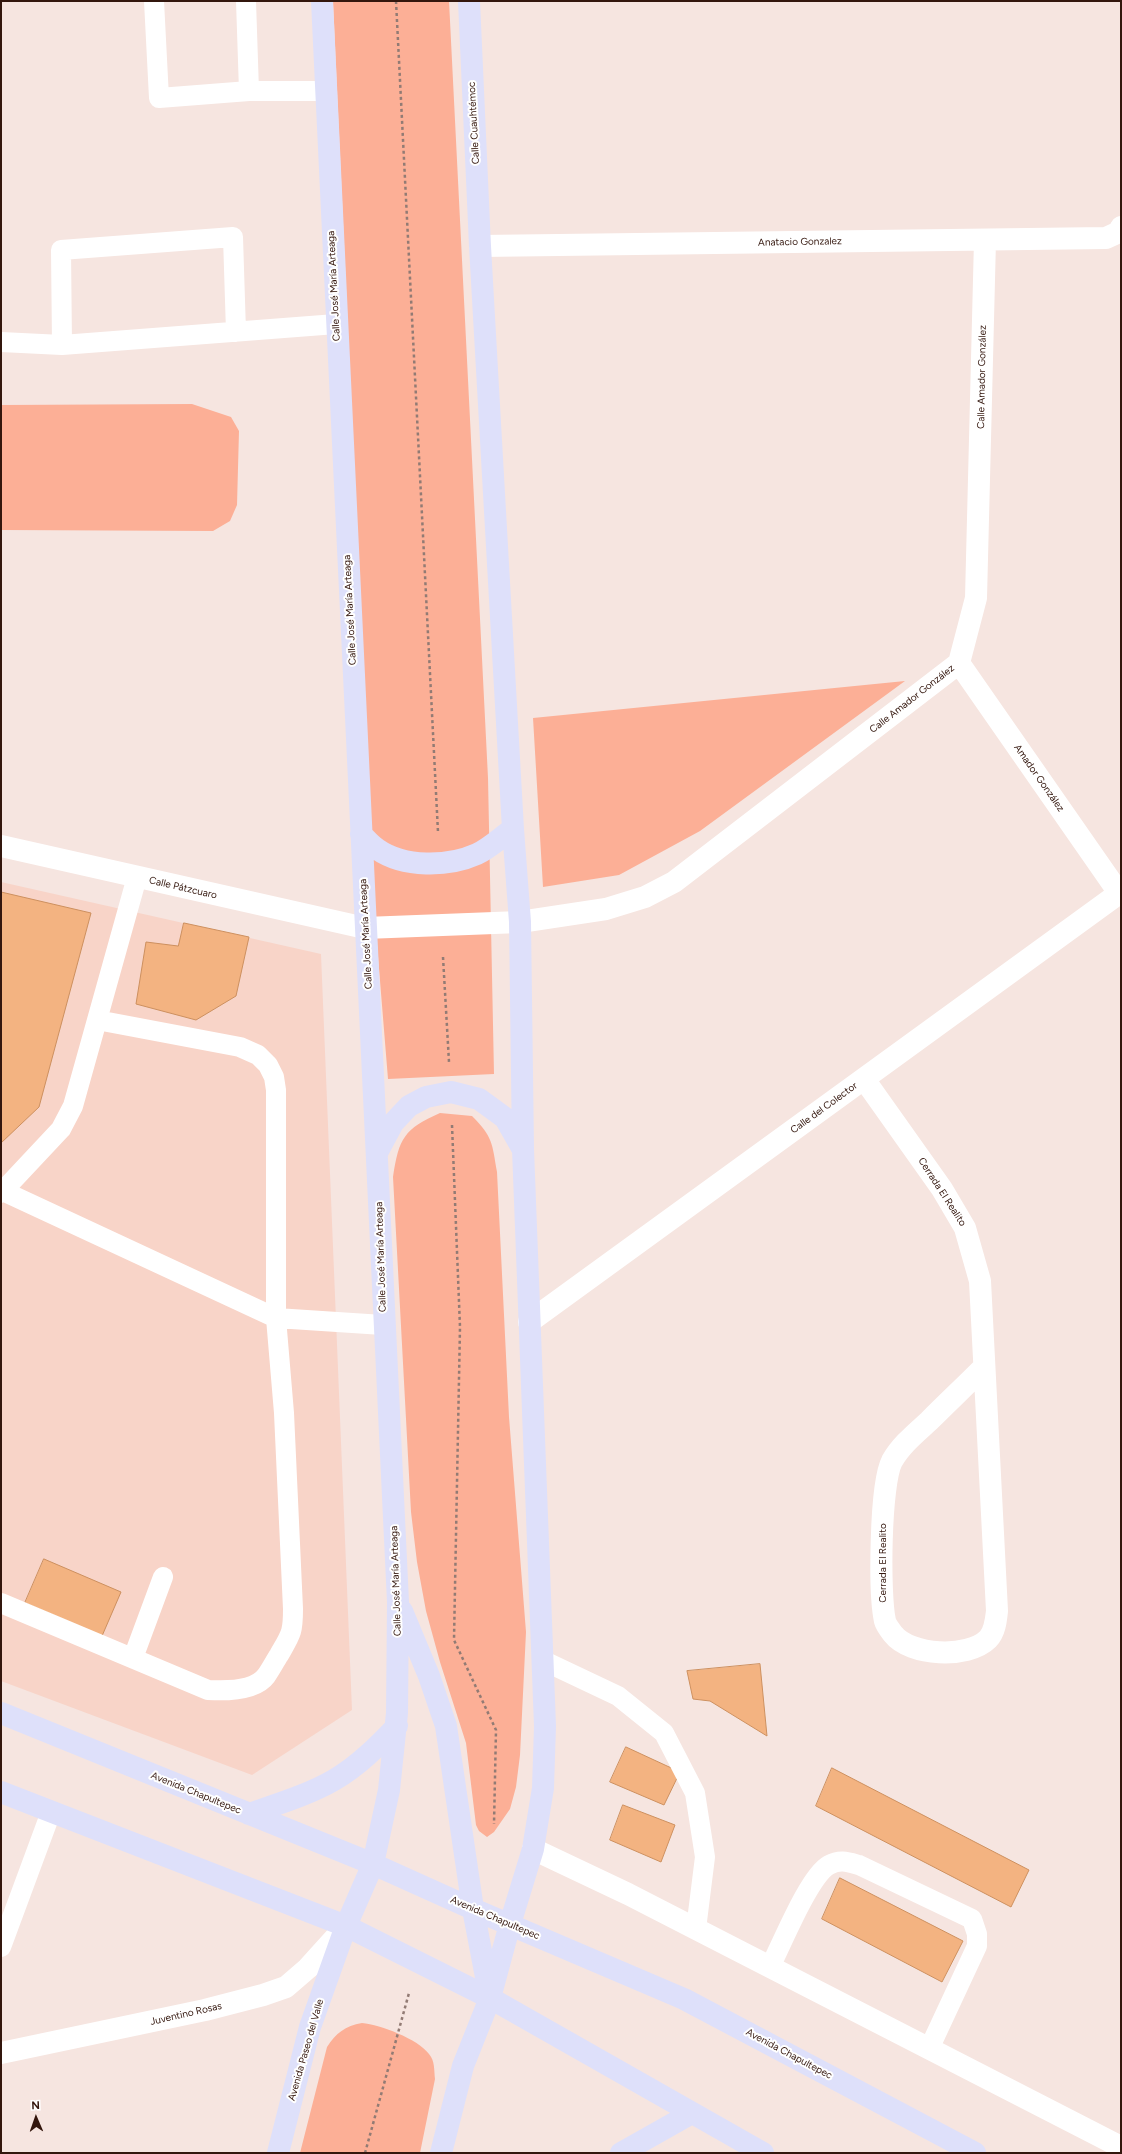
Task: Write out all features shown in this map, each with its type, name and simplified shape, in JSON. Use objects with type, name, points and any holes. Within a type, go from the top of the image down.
[{"type":"street","name":"Calle José María Arteaga","points":[[322,1],[336,324],[376,1126],[383,1325],[398,1602],[397,1726],[389,1790],[373,1864]]},
{"type":"street","name":"Calle Cuauhtémoc","points":[[469,1],[480,246]]},
{"type":"street","name":"Anatacio Gonzalez","points":[[480,246],[1106,238],[1120,229]]},
{"type":"street","name":"Calle Amador González","points":[[365,928],[520,922],[606,909],[645,897],[674,882],[959,663],[976,598],[985,240]]},
{"type":"street","points":[[440,2153],[463,2066],[490,1998],[533,1848],[543,1788],[545,1726],[523,1149],[520,922],[513,829],[480,246]]},
{"type":"street","name":"Amador González","points":[[959,663],[1120,892]]},
{"type":"street","points":[[361,834],[378,849],[409,862],[439,864],[462,859],[479,853],[513,829]]},
{"type":"street","name":"Calle Pátzcuaro","points":[[1,846],[365,928]]},
{"type":"street","name":"Calle del Colector","points":[[529,1322],[1120,892]]},
{"type":"street","name":"Cerrada El Realito","points":[[864,1079],[942,1189],[965,1228],[980,1281],[983,1368],[997,1611],[995,1626],[988,1639],[974,1648],[950,1654],[920,1649],[903,1643],[893,1635],[886,1623],[883,1603],[884,1504],[887,1475],[892,1461],[903,1445],[983,1368]]},
{"type":"street","points":[[376,1154],[393,1122],[409,1106],[426,1097],[450,1092],[479,1099],[504,1118],[523,1149]]},
{"type":"street","points":[[398,1602],[429,1676],[446,1726],[473,1909],[490,1998]]},
{"type":"street","name":"Avenida Chapultepec","points":[[1,1713],[373,1864],[473,1909],[684,1999],[975,2153]]},
{"type":"street","points":[[249,1814],[296,1798],[335,1779],[367,1755],[397,1726]]},
{"type":"street","points":[[1,1792],[346,1926],[490,1998],[762,2153]]},
{"type":"street","points":[[533,1848],[696,1929],[929,2049],[1107,2146]]},
{"type":"street","name":"Avenida Paseo del Valle","points":[[278,2153],[310,2027],[346,1926],[373,1864]]},
{"type":"street","name":"Juventino Rosas","points":[[1,2053],[205,2010],[263,1995],[286,1987],[308,1968],[346,1926]]},
{"type":"street","points":[[621,2153],[692,2113]]},
{"type":"lane","points":[[154,1],[159,98],[249,91],[327,91]]},
{"type":"lane","points":[[246,1],[249,91]]},
{"type":"lane","points":[[62,345],[61,250],[233,237],[236,332]]},
{"type":"lane","points":[[1,342],[62,345],[336,324]]},
{"type":"lane","points":[[137,877],[73,1106],[61,1129],[2,1192],[276,1318],[383,1325]]},
{"type":"lane","points":[[1,1603],[208,1690],[224,1691],[252,1685],[266,1677],[292,1632],[293,1609],[284,1413],[276,1318],[276,1090],[274,1077],[268,1065],[258,1055],[240,1047],[97,1020]]},
{"type":"lane","points":[[132,1658],[163,1577]]},
{"type":"lane","points":[[542,1660],[618,1696],[664,1732],[695,1792],[705,1857],[696,1929]]},
{"type":"lane","points":[[1,1947],[51,1812]]},
{"type":"lane","points":[[770,1967],[816,1876],[830,1865],[844,1860],[859,1865],[972,1919],[977,1934],[977,1946],[929,2049]]},
{"type":"path","points":[[365,2153],[418,1961]]},
{"type":"shaded area","points":[[333,1],[449,1],[488,778],[494,1074],[388,1079],[374,907]]},
{"type":"shaded area","points":[[192,404],[231,417],[239,431],[237,505],[230,521],[213,531],[1,530],[1,405]]},
{"type":"shaded area","points":[[905,681],[700,831],[619,875],[543,887],[533,718]]},
{"type":"shaded area","points":[[1,882],[321,954],[352,1710],[252,1775],[1,1681]]},
{"type":"shaded area","points":[[440,1113],[472,1116],[479,1123],[488,1135],[494,1154],[497,1172],[509,1417],[526,1632],[520,1755],[516,1787],[510,1809],[494,1832],[487,1837],[479,1831],[476,1825],[466,1743],[440,1662],[426,1611],[417,1562],[411,1512],[393,1177],[398,1153],[405,1136],[418,1124]]},
{"type":"shaded area","points":[[362,2023],[389,2030],[408,2038],[424,2048],[432,2060],[435,2079],[420,2153],[300,2153],[327,2047],[334,2038],[346,2028]]},
{"type":"building","points":[[1,892],[91,913],[39,1107],[1,1143]]},
{"type":"building","points":[[184,923],[249,937],[236,996],[196,1020],[136,1004],[146,942],[178,946]]},
{"type":"building","points":[[44,1559],[121,1592],[102,1636],[25,1603]]},
{"type":"building","points":[[760,1664],[767,1736],[710,1701],[693,1699],[687,1671]]},
{"type":"building","points":[[626,1747],[680,1772],[664,1805],[610,1782]]},
{"type":"building","points":[[832,1768],[1029,1870],[1011,1907],[816,1806]]},
{"type":"building","points":[[623,1805],[675,1825],[661,1862],[610,1840]]},
{"type":"building","points":[[840,1878],[963,1941],[942,1982],[822,1919]]}]
